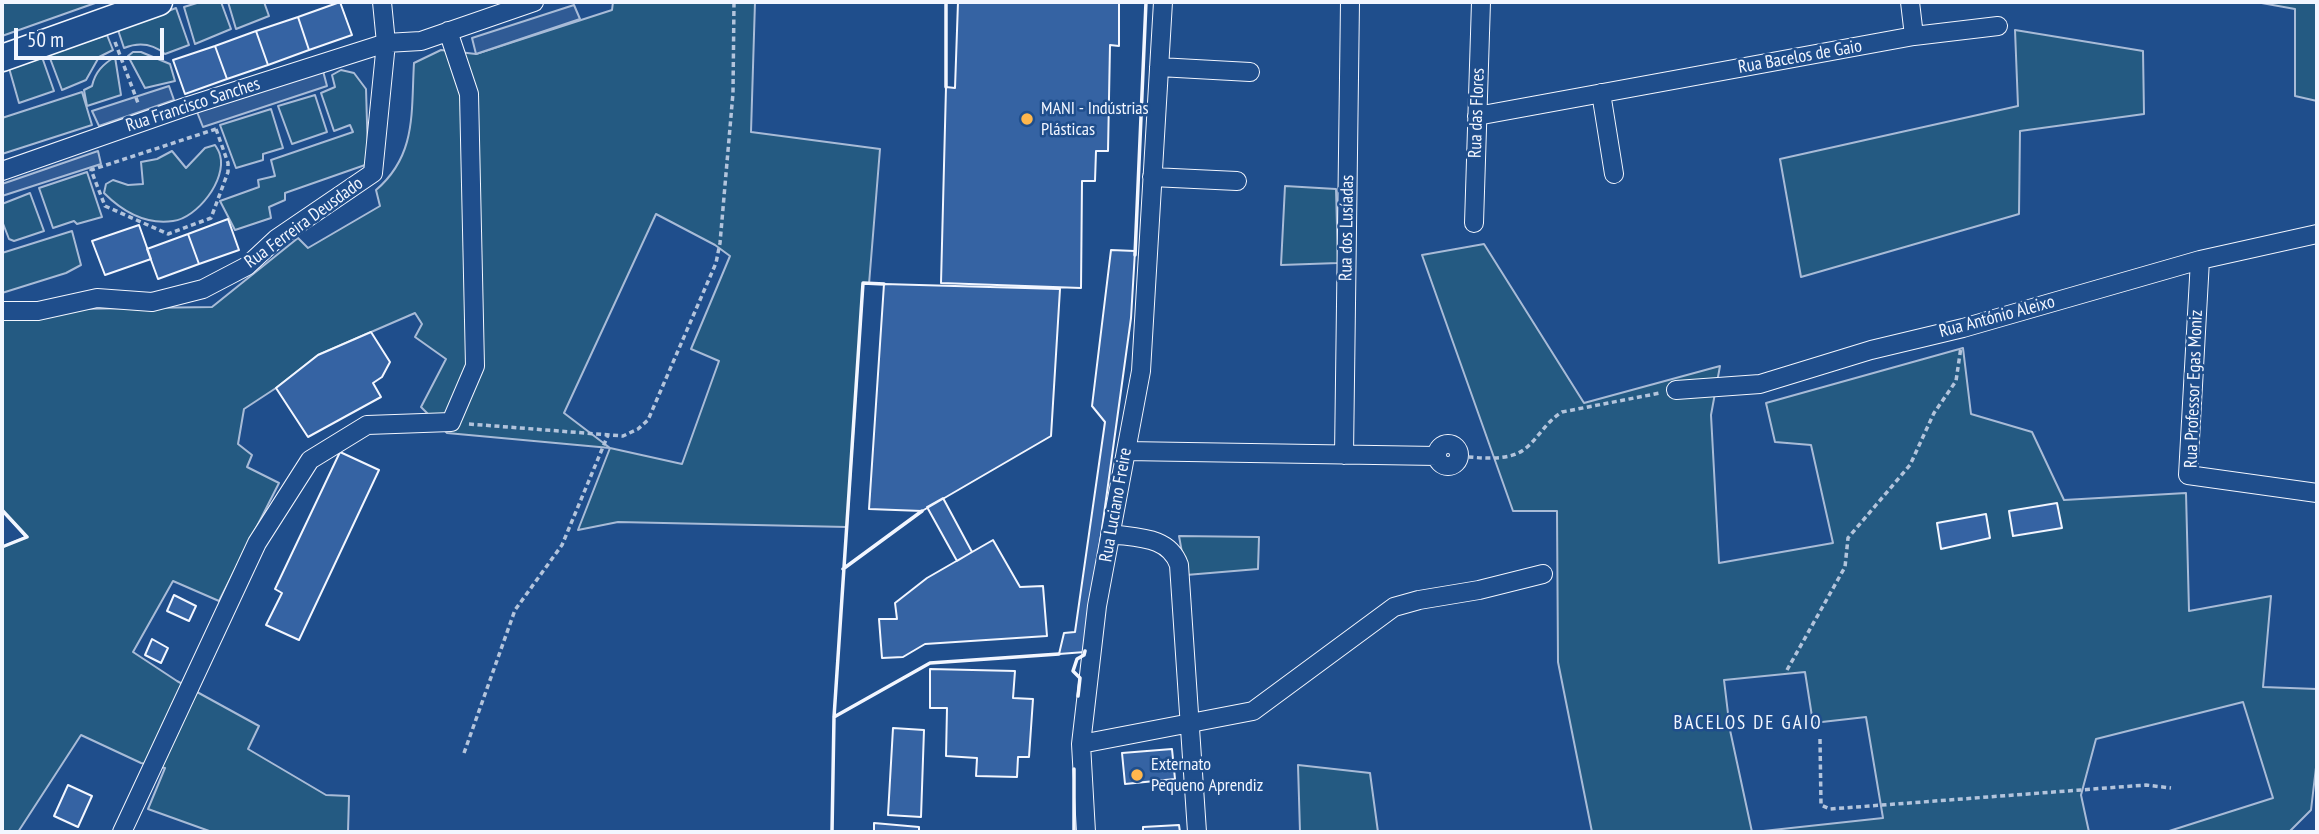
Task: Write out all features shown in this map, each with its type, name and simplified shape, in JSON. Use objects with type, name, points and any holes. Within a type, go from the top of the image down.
[{"type":"street","points":[[2,58],[159,2]]},
{"type":"street","name":"Rua Francisco Sanches","points":[[2,171],[145,121],[386,43],[421,41],[534,2]]},
{"type":"street","name":"Rua Luciano Freire","points":[[1086,832],[1081,744],[1097,606],[1141,371],[1163,2]]},
{"type":"street","name":"Rua dos Lusíadas","points":[[1344,455],[1349,2]]},
{"type":"street","name":"Rua das Flores","points":[[1474,223],[1481,2]]},
{"type":"street","points":[[1910,2],[1914,36]]},
{"type":"street","name":"Rua Ferreira Deusdado","points":[[2,311],[38,311],[97,298],[152,302],[203,289],[247,266],[276,239],[373,173],[386,43],[381,7]]},
{"type":"street","name":"Rua Bacelos de Gaio","points":[[1477,116],[1914,36],[1998,26]]},
{"type":"street","points":[[122,832],[257,543],[310,460],[367,425],[451,422],[475,366],[469,93],[449,32]]},
{"type":"street","points":[[1159,67],[1250,72]]},
{"type":"street","points":[[1601,93],[1614,174]]},
{"type":"street","points":[[1152,177],[1237,181]]},
{"type":"street","name":"Rua António Aleixo","points":[[1676,390],[1760,384],[1871,350],[1963,328],[2200,260],[2317,234]]},
{"type":"street","name":"Rua Professor Egas Moniz","points":[[2200,260],[2188,475],[2317,492]]},
{"type":"street","points":[[1126,452],[1437,456],[1441,446],[1448,444],[1457,448],[1460,456]]},
{"type":"street","points":[[1111,534],[1147,539],[1165,545],[1175,553],[1181,587],[1197,832]]},
{"type":"street","points":[[1081,744],[1253,712],[1394,607],[1543,574]]},
{"type":"path","points":[[451,422],[623,436],[638,429],[648,420],[716,263],[733,93],[734,2]]},
{"type":"path","points":[[107,20],[155,148]]},
{"type":"path","points":[[216,129],[228,163],[228,172],[211,218],[167,234],[105,206],[91,170],[155,148],[216,129]]},
{"type":"path","points":[[1787,670],[1845,567],[1848,538],[1910,465],[1934,413],[1956,381],[1963,328]]},
{"type":"path","points":[[1460,456],[1494,459],[1524,450],[1550,419],[1562,412],[1676,390]]},
{"type":"path","points":[[464,753],[515,610],[562,545],[608,434]]},
{"type":"path","points":[[1820,740],[1821,805],[1830,809],[2146,785],[2171,788]]},
{"type":"shaded area","points":[[2,2],[98,2],[2,36]]},
{"type":"shaded area","points":[[200,2],[221,2],[231,29],[195,44],[184,7]]},
{"type":"shaded area","points":[[228,2],[264,2],[269,16],[236,29]]},
{"type":"shaded area","points":[[613,2],[755,2],[751,132],[880,149],[869,284],[863,284],[847,527],[618,522],[578,530],[610,448],[447,433],[421,407],[446,359],[415,337],[422,324],[415,313],[318,355],[244,409],[238,444],[252,455],[247,467],[279,483],[219,601],[173,581],[133,652],[177,681],[259,726],[248,749],[326,795],[349,796],[348,832],[212,832],[148,809],[165,768],[141,763],[81,735],[18,832],[2,832],[2,547],[26,537],[2,510],[2,310],[212,307],[298,238],[308,248],[380,206],[376,190],[399,162],[409,132],[414,63],[441,50],[476,54],[612,10]],"holes":[[[656,214],[715,245],[730,256],[691,349],[719,361],[682,464],[610,448],[564,413]]]},
{"type":"shaded area","points":[[2256,2],[2317,2],[2317,101],[2295,96],[2295,9]]},
{"type":"shaded area","points":[[574,5],[580,19],[476,54],[472,38]]},
{"type":"shaded area","points":[[176,8],[189,45],[165,54],[146,45],[124,48],[118,30]]},
{"type":"shaded area","points":[[2015,30],[2143,51],[2144,114],[2020,131],[2019,214],[1801,277],[1780,159],[2018,106]]},
{"type":"shaded area","points":[[107,35],[113,50],[99,57],[86,80],[62,90],[48,53]]},
{"type":"shaded area","points":[[133,52],[141,52],[170,64],[175,81],[145,88],[128,56]]},
{"type":"shaded area","points":[[42,57],[54,91],[19,103],[9,68]]},
{"type":"shaded area","points":[[115,57],[121,95],[87,106],[84,90],[92,86],[100,69]]},
{"type":"shaded area","points":[[341,70],[354,73],[366,89],[368,156],[365,165],[285,193],[285,200],[269,207],[271,218],[235,230],[220,201],[259,187],[258,180],[275,176],[271,160],[353,132],[350,125],[334,131],[321,93],[335,87],[332,75]]},
{"type":"shaded area","points":[[323,71],[327,86],[203,127],[197,112]]},
{"type":"shaded area","points":[[169,86],[174,100],[99,126],[92,111]]},
{"type":"shaded area","points":[[82,92],[92,125],[2,154],[2,118]]},
{"type":"shaded area","points":[[315,95],[327,132],[292,144],[278,106]]},
{"type":"shaded area","points":[[271,109],[283,148],[263,154],[263,160],[236,168],[220,125]]},
{"type":"shaded area","points":[[215,145],[220,154],[221,165],[215,186],[200,205],[182,218],[163,222],[144,219],[118,206],[104,193],[106,184],[113,180],[128,185],[143,184],[141,162],[157,159],[172,151],[186,168],[205,148]]},
{"type":"shaded area","points":[[98,151],[101,164],[2,196],[2,184]]},
{"type":"shaded area","points":[[87,172],[102,217],[77,224],[74,221],[53,228],[39,188]]},
{"type":"shaded area","points":[[1285,186],[1336,189],[1338,263],[1281,265]]},
{"type":"shaded area","points":[[30,193],[44,231],[14,241],[9,239],[2,221],[2,204]]},
{"type":"shaded area","points":[[72,231],[81,265],[66,273],[2,293],[2,253]]},
{"type":"shaded area","points":[[1484,244],[1584,403],[1720,366],[1711,415],[1719,563],[1833,543],[1811,445],[1775,442],[1766,403],[1963,348],[1971,414],[2032,432],[2064,500],[2186,493],[2189,611],[2271,596],[2263,687],[2317,689],[2317,759],[2311,810],[2289,832],[2166,832],[2273,798],[2243,702],[2096,739],[2081,795],[2089,832],[1754,832],[1883,818],[1866,717],[1813,723],[1805,672],[1724,680],[1730,730],[1752,832],[1592,832],[1558,662],[1557,511],[1513,511],[1422,255]]},
{"type":"shaded area","points":[[1179,536],[1259,537],[1258,569],[1186,575]]},
{"type":"shaded area","points":[[1298,765],[1370,773],[1378,832],[1300,832]]},
{"type":"building","points":[[340,2],[352,35],[309,50],[298,17]]},
{"type":"building","name":"MANI - Indústrias Plásticas","points":[[958,2],[1119,2],[1119,46],[1110,45],[1108,151],[1096,151],[1095,181],[1082,181],[1081,288],[941,283],[946,87],[955,88]]},
{"type":"building","points":[[298,17],[309,50],[268,65],[256,31]]},
{"type":"building","points":[[256,31],[268,65],[227,79],[215,46]]},
{"type":"building","points":[[215,46],[227,79],[185,94],[173,60]]},
{"type":"building","points":[[228,219],[239,250],[199,264],[188,234]]},
{"type":"building","points":[[139,225],[151,259],[105,275],[92,241]]},
{"type":"building","points":[[188,234],[199,264],[158,279],[147,249]]},
{"type":"building","points":[[1111,250],[1135,251],[1131,318],[1085,652],[1059,654],[1064,633],[1075,632],[1105,422],[1092,406]]},
{"type":"building","points":[[884,284],[1060,289],[1051,436],[922,511],[869,509]]},
{"type":"building","points":[[371,332],[390,362],[382,377],[373,383],[381,397],[308,437],[276,388],[318,355]]},
{"type":"building","points":[[340,452],[379,470],[299,640],[266,625],[282,593],[275,589]]},
{"type":"building","points":[[943,498],[972,552],[957,561],[927,507]]},
{"type":"building","points":[[2057,503],[2062,528],[2013,536],[2009,511]]},
{"type":"building","points":[[1986,514],[1990,538],[1941,549],[1937,523]]},
{"type":"building","points":[[993,540],[1020,587],[1043,586],[1047,636],[925,644],[903,657],[882,658],[879,619],[897,619],[895,603],[927,578]]},
{"type":"building","points":[[174,595],[196,606],[189,621],[167,611]]},
{"type":"building","points":[[152,639],[168,648],[161,663],[145,655]]},
{"type":"building","points":[[930,669],[1015,671],[1013,698],[1033,699],[1029,757],[1018,757],[1017,777],[976,776],[977,758],[946,756],[947,708],[930,708]]},
{"type":"building","points":[[893,728],[924,730],[921,817],[888,815]]},
{"type":"building","points":[[1172,749],[1175,779],[1125,784],[1122,753]]},
{"type":"building","points":[[68,785],[92,796],[78,827],[54,816]]},
{"type":"building","points":[[874,823],[919,827],[919,832],[874,832]]},
{"type":"building","points":[[1179,825],[1180,832],[1143,832],[1143,827]]},
{"type":"wall","points":[[946,2],[946,87]]},
{"type":"wall","points":[[1135,255],[1146,2]]},
{"type":"wall","points":[[832,832],[834,717],[863,283],[884,284]]},
{"type":"wall","points":[[2,510],[27,537],[2,547]]},
{"type":"wall","points":[[843,569],[922,511]]},
{"type":"wall","points":[[1078,696],[1080,678],[1073,671],[1077,659],[1084,655],[1085,651]]},
{"type":"wall","points":[[834,717],[930,663],[1059,654]]},
{"type":"wall","points":[[1074,769],[1074,832]]},
{"type":"place","name":"MANI - Indústrias Plásticas","points":[[1027,119]]},
{"type":"place","name":"Externato Pequeno Aprendiz","points":[[1137,775]]},
{"type":"district","name":"BACELOS DE GAIO","points":[[1748,724]]}]
